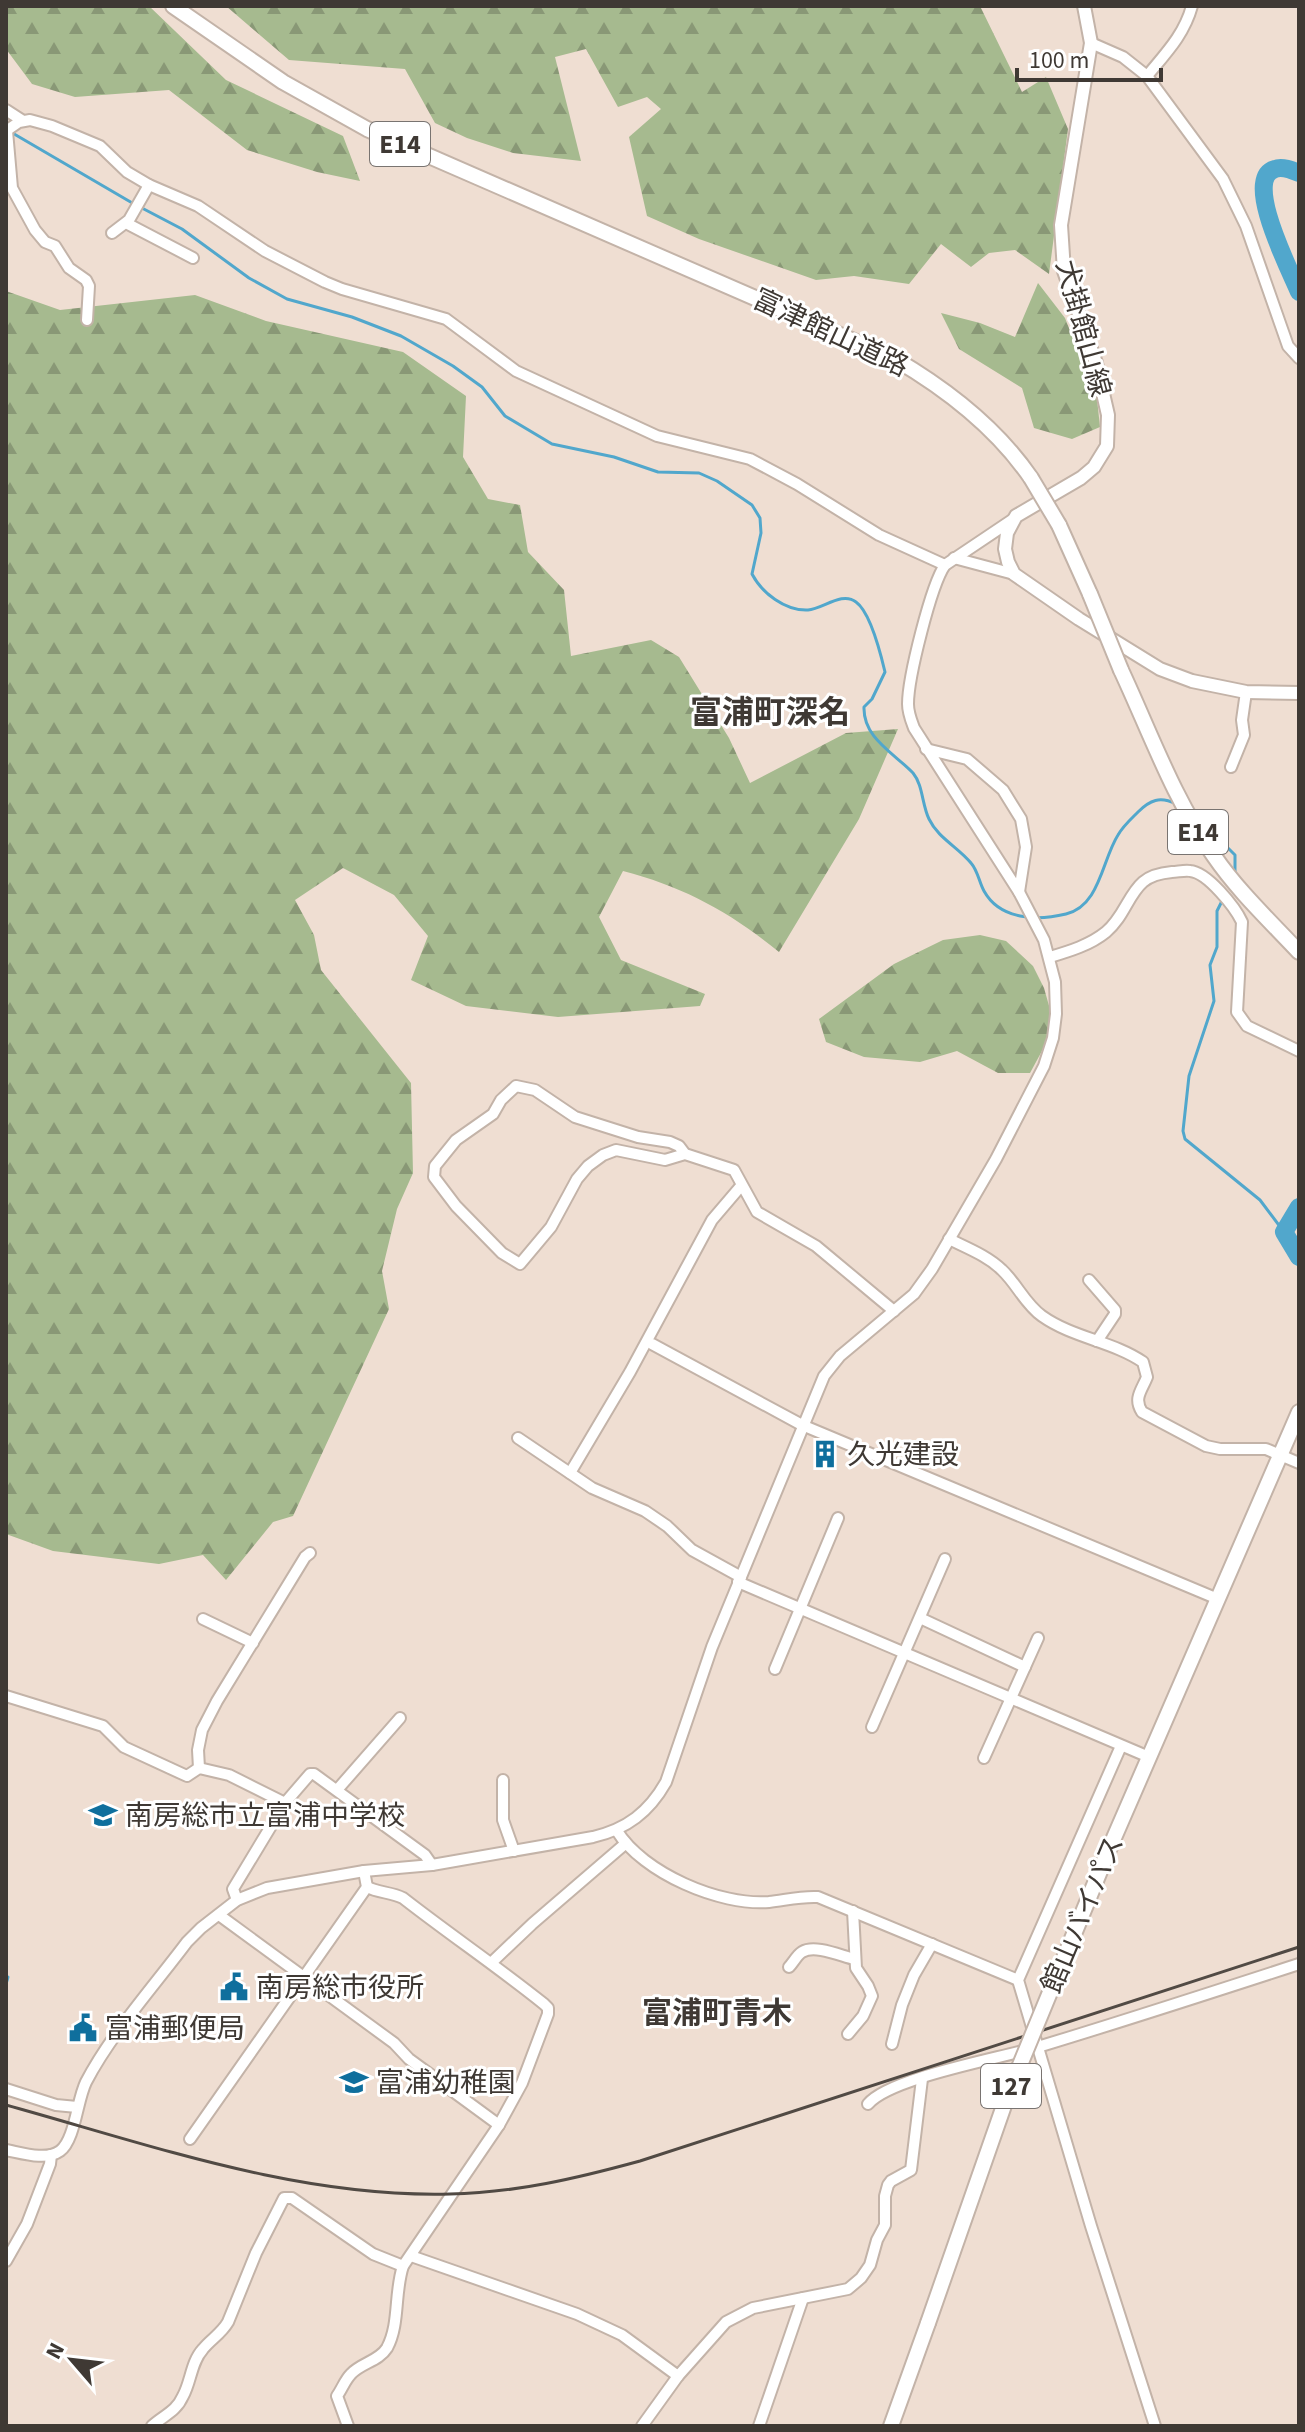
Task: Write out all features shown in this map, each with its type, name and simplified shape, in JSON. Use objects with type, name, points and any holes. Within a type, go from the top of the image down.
[{"type":"highway","name":"富津館山道路","points":[[173,6],[283,82],[367,129],[467,175],[645,248],[872,348],[929,379],[966,407],[1005,445],[1031,478],[1059,525],[1183,804],[1205,844],[1255,905]]},
{"type":"highway","points":[[1255,905],[1299,938]]},
{"type":"highway","points":[[1255,905],[1299,952]]},
{"type":"highway","name":"館山バイパス","points":[[891,2426],[1008,2094],[1107,1854],[1218,1599],[1290,1460],[1299,1412]]},
{"type":"main road","name":"犬掛館山線","points":[[1016,516],[1081,478],[1094,467],[1107,446],[1108,415],[1096,363],[1064,271],[1061,225],[1091,43],[1084,6]]},
{"type":"main road","points":[[1016,516],[1005,541],[1008,562],[1014,574],[1103,636],[1160,669],[1192,681],[1246,692],[1299,693]]},
{"type":"street","points":[[1147,76],[1186,26],[1192,6]]},
{"type":"street","points":[[1091,43],[1123,57],[1147,76],[1223,179],[1246,226],[1288,346],[1299,358]]},
{"type":"street","points":[[6,110],[23,121]]},
{"type":"street","points":[[87,320],[89,286],[86,280],[69,268],[55,246],[45,242],[35,230],[12,188],[7,131],[23,121],[52,126],[100,146],[127,172],[198,206],[255,245],[333,286],[446,319],[516,371],[605,413],[679,443],[750,459],[879,535],[950,562],[1014,574]]},
{"type":"street","points":[[112,233],[126,223],[149,185]]},
{"type":"street","points":[[126,223],[193,258]]},
{"type":"street","points":[[6,2150],[51,2155],[68,2142],[77,2107],[96,2066],[187,1942],[237,1900],[267,1888],[364,1871],[432,1865],[617,1831],[649,1808],[666,1782],[712,1647],[824,1376],[840,1356],[914,1294],[996,1159],[1044,1066],[1053,1038],[1055,982],[1044,940],[1019,892],[914,728],[908,702],[921,635],[938,575],[950,562],[1016,516]]},
{"type":"street","points":[[1231,767],[1244,735],[1242,720],[1246,692]]},
{"type":"street","points":[[926,749],[967,759],[1003,790],[1021,819],[1026,847],[1019,892]]},
{"type":"street","points":[[1050,957],[1080,948],[1104,934],[1120,919],[1146,879],[1190,870],[1200,873],[1237,911],[1242,922],[1237,1012],[1247,1026],[1299,1051]]},
{"type":"street","points":[[685,1154],[679,1146],[670,1142],[638,1137],[575,1117],[535,1090],[516,1086],[501,1100],[493,1114],[456,1140],[435,1166],[434,1177],[456,1206],[502,1253],[520,1264],[551,1227],[577,1179],[603,1155],[616,1150],[665,1160],[685,1154],[734,1170],[757,1212],[816,1246],[894,1311]]},
{"type":"street","points":[[570,1473],[630,1372],[712,1220],[741,1186]]},
{"type":"street","points":[[949,1239],[991,1260],[1040,1315],[1054,1324],[1130,1353],[1143,1362],[1147,1377],[1137,1395],[1142,1412],[1206,1446],[1266,1449],[1290,1460],[1299,1470]]},
{"type":"street","points":[[1089,1280],[1115,1310],[1097,1341]]},
{"type":"street","points":[[652,1344],[802,1425],[1218,1599]]},
{"type":"street","points":[[518,1438],[592,1488],[645,1511],[667,1526],[692,1550],[739,1580],[800,1609],[1149,1757]]},
{"type":"street","points":[[775,1669],[838,1518]]},
{"type":"street","points":[[199,1768],[198,1750],[202,1730],[310,1553]]},
{"type":"street","points":[[872,1727],[945,1559]]},
{"type":"street","points":[[920,1618],[1025,1667]]},
{"type":"street","points":[[203,1619],[253,1643]]},
{"type":"street","points":[[984,1758],[1038,1638]]},
{"type":"street","points":[[6,1696],[103,1726],[124,1747],[187,1776],[199,1768],[229,1775],[285,1803]]},
{"type":"street","points":[[337,1790],[400,1718]]},
{"type":"street","points":[[1121,1746],[1018,1980],[1091,2226],[1155,2426]]},
{"type":"street","points":[[237,1900],[233,1889],[240,1876],[285,1803],[310,1774],[337,1790],[425,1855],[432,1865]]},
{"type":"street","points":[[503,1780],[503,1820],[514,1851]]},
{"type":"street","points":[[617,1831],[625,1844],[644,1861],[680,1882],[751,1902],[818,1897],[1018,1980]]},
{"type":"street","points":[[492,1962],[625,1844]]},
{"type":"street","points":[[190,2139],[367,1887],[364,1871]]},
{"type":"street","points":[[348,2426],[337,2396],[351,2373],[386,2349],[395,2326],[397,2284],[403,2266],[499,2125],[528,2071],[548,2008],[492,1962],[458,1941],[403,1898],[395,1893],[378,1893],[367,1887]]},
{"type":"street","points":[[848,2034],[863,2016],[872,1996],[856,1968],[853,1911]]},
{"type":"street","points":[[219,1915],[394,2043],[409,2059],[499,2125]]},
{"type":"street","points":[[892,2044],[914,1975],[932,1944]]},
{"type":"street","points":[[789,1967],[801,1952],[808,1950],[854,1959]]},
{"type":"street","points":[[868,2104],[882,2093],[922,2079],[1038,2047],[1299,1964]]},
{"type":"street","points":[[642,2426],[678,2376],[726,2322],[753,2308],[848,2289],[861,2278],[870,2265],[885,2225],[888,2185],[911,2170],[922,2079]]},
{"type":"street","points":[[6,2089],[56,2105],[77,2107]]},
{"type":"street","points":[[6,2261],[27,2224],[51,2155]]},
{"type":"street","points":[[152,2426],[172,2414],[183,2397],[197,2357],[228,2322],[256,2253],[284,2198],[292,2198],[373,2254],[403,2266]]},
{"type":"street","points":[[411,2256],[577,2314],[622,2335],[678,2376]]},
{"type":"street","points":[[759,2426],[803,2298]]},
{"type":"green space","points":[[6,6],[149,6],[226,80],[343,136],[360,181],[317,172],[247,150],[169,90],[75,97],[32,84],[6,49]]},
{"type":"green space","points":[[226,6],[980,6],[1022,92],[1046,77],[1068,129],[1049,274],[1015,250],[989,253],[971,267],[941,244],[909,284],[854,276],[816,280],[699,239],[647,216],[629,137],[661,109],[647,97],[618,107],[586,49],[555,57],[581,161],[513,153],[467,138],[435,123],[405,69],[289,60]]},
{"type":"green space","points":[[1038,283],[1065,318],[1097,399],[1100,427],[1072,439],[1034,428],[1022,388],[959,349],[941,313],[980,323],[1015,337]]},
{"type":"green space","points":[[6,291],[60,310],[195,295],[266,321],[403,352],[466,396],[463,457],[488,499],[520,505],[528,552],[564,590],[571,656],[651,640],[679,657],[729,738],[750,783],[846,733],[898,729],[859,819],[779,952],[706,902],[623,871],[599,917],[621,960],[705,994],[700,1006],[558,1017],[466,1006],[411,980],[428,936],[394,895],[343,868],[295,900],[314,935],[321,970],[411,1083],[413,1173],[397,1209],[382,1271],[389,1309],[293,1516],[273,1522],[226,1580],[203,1555],[159,1564],[53,1551],[6,1534]]},
{"type":"green space","points":[[980,935],[1006,941],[1033,966],[1044,988],[1055,1027],[1030,1073],[998,1073],[957,1051],[920,1062],[864,1057],[826,1042],[819,1019],[894,964],[943,940]]},
{"type":"waterway","points":[[9,131],[134,204]]},
{"type":"waterway","points":[[1299,173],[1284,168],[1275,169],[1266,176],[1264,189],[1266,207],[1279,247],[1299,292]]},
{"type":"waterway","points":[[140,207],[182,229],[249,278],[287,299],[352,317],[401,336],[453,366],[482,387],[505,416],[552,444],[614,457],[658,472],[699,473],[717,481],[752,505],[760,518],[761,533],[752,574],[768,594],[799,610],[814,609],[839,599],[851,599],[866,615],[885,672],[872,699],[864,707],[869,728],[881,744],[913,773],[933,826],[971,863],[984,891],[999,908],[1032,917],[1055,916],[1077,909],[1093,892],[1113,845],[1127,823],[1151,802],[1165,800],[1176,804]]},
{"type":"waterway","points":[[1199,819],[1235,855],[1235,872]]},
{"type":"waterway","points":[[1222,901],[1217,911],[1217,947],[1210,965],[1214,1001],[1189,1076],[1183,1131],[1185,1139],[1260,1200],[1284,1232]]},
{"type":"waterway","points":[[1299,1207],[1284,1232],[1299,1257]]},
{"type":"waterway","points":[[6,1976],[6,1984]]},
{"type":"railway","points":[[6,2105],[170,2152],[281,2178],[393,2193],[498,2191],[570,2179],[640,2161],[1299,1947]]},
{"type":"place","name":"久光建設","points":[[825,1454]]},
{"type":"place","name":"南房総市立富浦中学校","points":[[103,1815]]},
{"type":"place","name":"南房総市役所","points":[[234,1987]]},
{"type":"place","name":"富浦郵便局","points":[[83,2028]]},
{"type":"place","name":"富浦幼稚園","points":[[354,2082]]},
{"type":"district","name":"富浦町深名","points":[[770,712]]},
{"type":"district","name":"富浦町青木","points":[[717,2013]]}]
